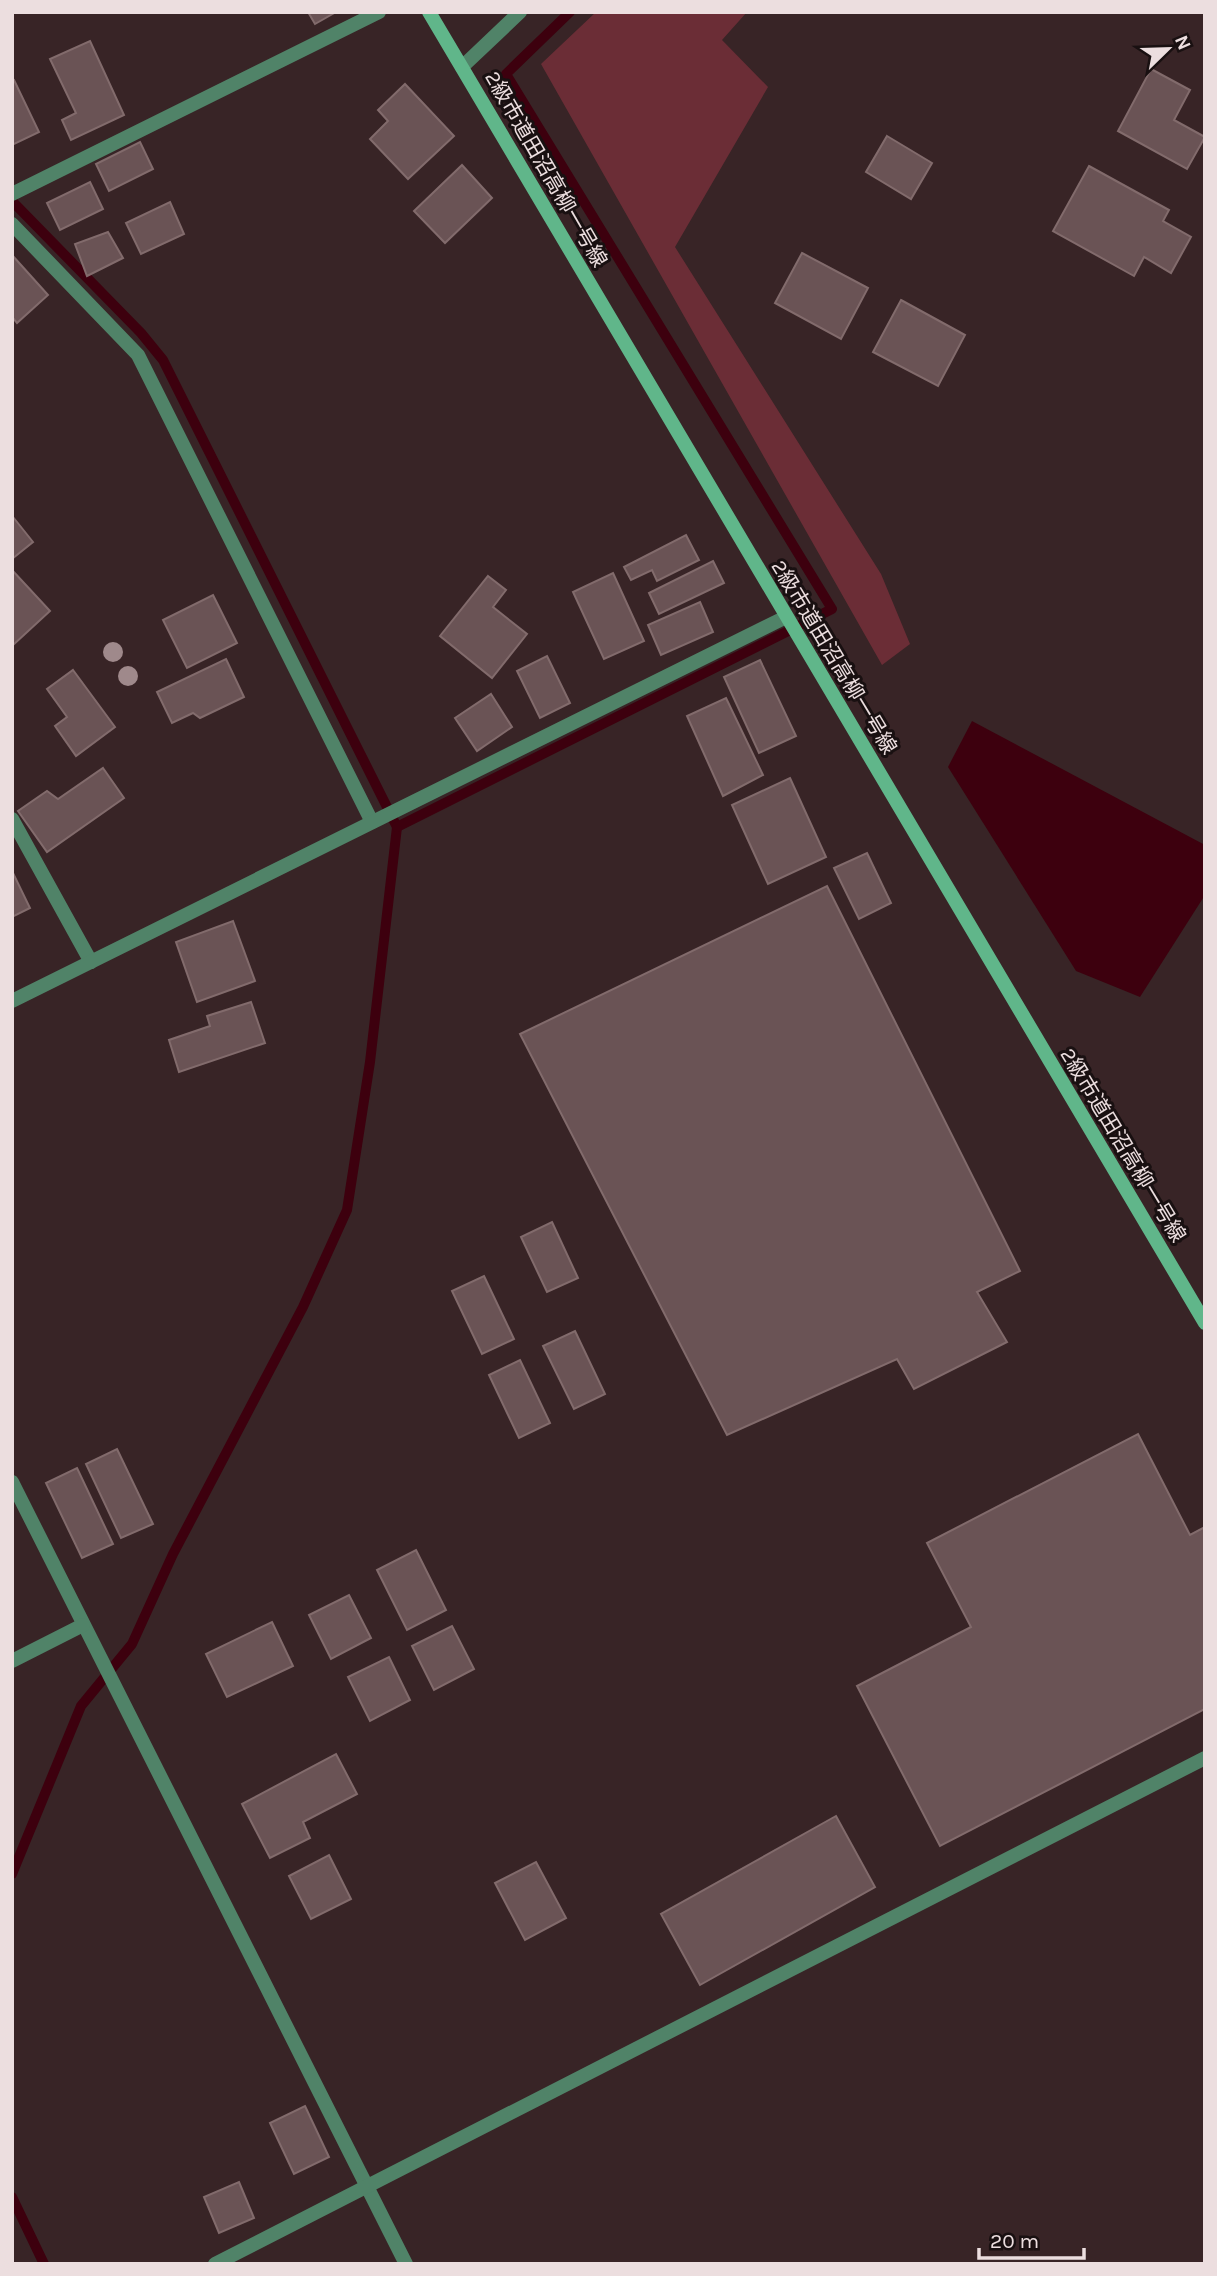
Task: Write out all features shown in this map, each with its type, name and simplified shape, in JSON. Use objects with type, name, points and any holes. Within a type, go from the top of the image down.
[{"type":"street","points":[[12,194],[379,12]]},
{"type":"street","name":"2級市道田沼高柳一号線","points":[[429,12],[1205,1323]]},
{"type":"street","points":[[463,68],[520,12]]},
{"type":"street","points":[[12,224],[138,355],[372,822]]},
{"type":"street","points":[[12,1001],[786,617]]},
{"type":"street","points":[[12,819],[91,962]]},
{"type":"street","points":[[12,1482],[407,2264]]},
{"type":"street","points":[[12,1661],[83,1625]]},
{"type":"street","points":[[215,2264],[1205,1758]]},
{"type":"shaded area","points":[[596,12],[747,12],[722,40],[768,87],[675,247],[881,574],[910,644],[882,665],[541,64]]},
{"type":"shaded area","points":[[972,721],[1205,845],[1205,895],[1140,997],[1076,971],[948,767]]},
{"type":"building","points":[[308,12],[336,12],[315,24]]},
{"type":"building","points":[[90,41],[124,115],[71,140],[62,120],[76,113],[50,59]]},
{"type":"building","points":[[1151,69],[1190,90],[1174,120],[1205,137],[1187,169],[1118,131]]},
{"type":"building","points":[[14,80],[39,132],[12,145],[12,81]]},
{"type":"building","points":[[405,84],[454,136],[408,179],[370,139],[388,121],[378,110]]},
{"type":"building","points":[[887,136],[932,163],[911,199],[866,172]]},
{"type":"building","points":[[140,142],[153,169],[109,191],[96,164]]},
{"type":"building","points":[[462,165],[492,198],[445,243],[414,211]]},
{"type":"building","points":[[1089,166],[1169,210],[1163,221],[1191,237],[1171,273],[1144,257],[1134,276],[1053,231]]},
{"type":"building","points":[[90,182],[103,209],[60,230],[47,203]]},
{"type":"building","points":[[170,202],[184,234],[141,254],[126,223]]},
{"type":"building","points":[[108,232],[123,258],[87,276],[75,244]]},
{"type":"building","points":[[802,253],[868,288],[841,339],[775,303]]},
{"type":"building","points":[[12,255],[48,295],[17,323],[12,317]]},
{"type":"building","points":[[901,300],[965,335],[938,386],[873,352]]},
{"type":"building","points":[[12,518],[33,542],[12,559]]},
{"type":"building","points":[[686,535],[699,560],[657,581],[652,570],[631,580],[624,567]]},
{"type":"building","points":[[713,561],[724,583],[659,614],[649,593]]},
{"type":"building","points":[[12,570],[50,611],[12,646]]},
{"type":"building","points":[[613,573],[644,641],[604,659],[573,592]]},
{"type":"building","points":[[488,576],[506,590],[493,607],[527,634],[492,678],[440,636]]},
{"type":"building","points":[[213,595],[237,643],[187,668],[163,620]]},
{"type":"building","points":[[700,602],[713,632],[661,655],[648,625]]},
{"type":"building","points":[[547,656],[570,703],[540,718],[517,671]]},
{"type":"building","points":[[226,659],[244,697],[200,718],[193,713],[172,723],[157,692]]},
{"type":"building","points":[[760,660],[796,736],[759,753],[724,677]]},
{"type":"building","points":[[73,670],[115,727],[76,756],[55,726],[67,717],[47,689]]},
{"type":"building","points":[[491,694],[512,727],[477,751],[455,718]]},
{"type":"building","points":[[726,698],[763,775],[723,796],[687,716]]},
{"type":"building","points":[[103,768],[124,798],[47,852],[18,811],[47,791],[58,799]]},
{"type":"building","points":[[790,778],[826,857],[768,884],[732,805]]},
{"type":"building","points":[[867,853],[891,903],[859,919],[834,868]]},
{"type":"building","points":[[12,871],[30,908],[12,917]]},
{"type":"building","points":[[827,886],[1020,1271],[977,1292],[1007,1342],[914,1389],[897,1359],[727,1435],[520,1034]]},
{"type":"building","points":[[233,921],[255,981],[197,1002],[176,942]]},
{"type":"building","points":[[251,1002],[265,1043],[179,1072],[169,1040],[210,1026],[207,1016]]},
{"type":"building","points":[[552,1222],[578,1278],[547,1292],[521,1237]]},
{"type":"building","points":[[484,1276],[514,1339],[482,1354],[452,1291]]},
{"type":"building","points":[[575,1331],[605,1394],[574,1409],[543,1346]]},
{"type":"building","points":[[520,1360],[550,1423],[519,1438],[489,1375]]},
{"type":"building","points":[[1138,1434],[1190,1535],[1205,1527],[1205,1709],[940,1846],[857,1686],[971,1627],[927,1543]]},
{"type":"building","points":[[117,1449],[153,1524],[121,1538],[86,1464]]},
{"type":"building","points":[[77,1468],[113,1544],[82,1558],[46,1483]]},
{"type":"building","points":[[416,1550],[446,1610],[407,1630],[377,1570]]},
{"type":"building","points":[[349,1595],[371,1638],[331,1659],[309,1615]]},
{"type":"building","points":[[272,1622],[293,1666],[227,1697],[206,1654]]},
{"type":"building","points":[[452,1626],[474,1669],[434,1690],[412,1646]]},
{"type":"building","points":[[389,1657],[410,1700],[370,1721],[348,1677]]},
{"type":"building","points":[[336,1754],[357,1794],[303,1822],[310,1838],[270,1858],[242,1804]]},
{"type":"building","points":[[836,1816],[875,1887],[700,1985],[661,1914]]},
{"type":"building","points":[[329,1855],[351,1899],[311,1919],[289,1876]]},
{"type":"building","points":[[536,1862],[566,1918],[525,1940],[495,1883]]},
{"type":"building","points":[[305,2106],[329,2157],[294,2174],[270,2123]]},
{"type":"building","points":[[239,2182],[254,2218],[219,2233],[204,2197]]},
{"type":"waterway","points":[[397,827],[832,609],[506,74],[570,12]]},
{"type":"waterway","points":[[12,201],[141,333],[163,360],[397,827],[370,1062],[347,1210],[303,1307],[173,1554],[132,1644],[81,1706],[12,1874]]},
{"type":"waterway","points":[[12,2197],[44,2264]]}]
